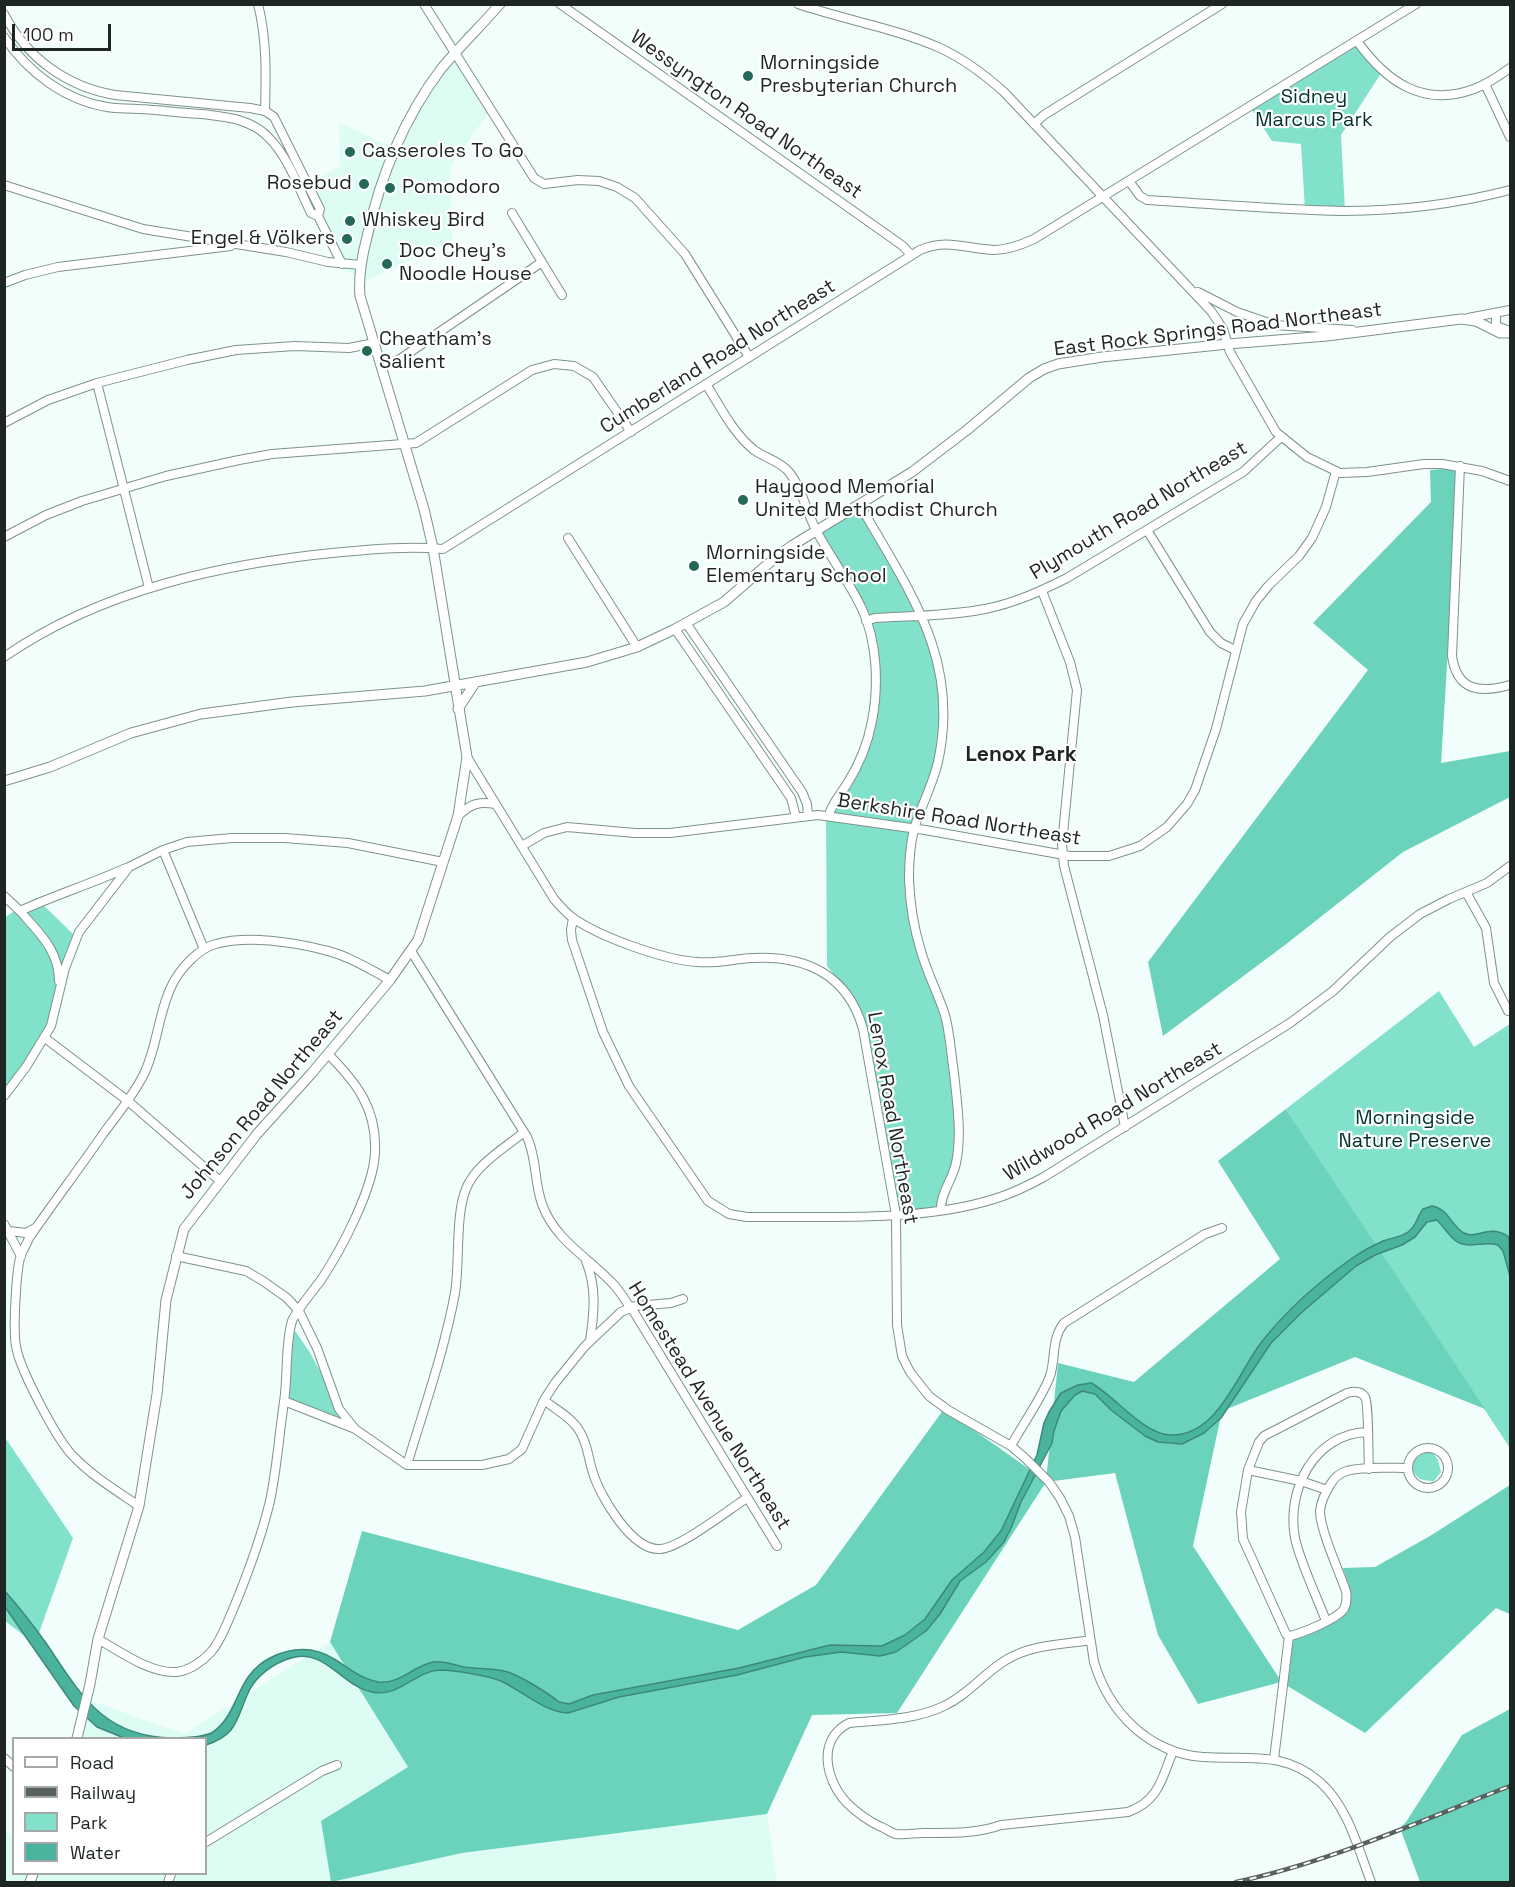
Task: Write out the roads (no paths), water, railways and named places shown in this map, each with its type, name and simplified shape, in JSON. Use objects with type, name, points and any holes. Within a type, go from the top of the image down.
[{"type":"street","points":[[258,4],[265,46],[265,111]]},
{"type":"street","points":[[424,4],[534,178],[547,184],[579,180],[599,181],[617,187],[635,198],[685,254],[749,357]]},
{"type":"street","name":"Johnson Road Northeast","points":[[77,1737],[98,1639],[139,1506],[157,1394],[166,1300],[184,1229],[219,1180],[328,1054],[390,980],[411,951],[417,940],[458,816],[467,757],[433,548],[424,509],[360,296],[359,284],[376,199],[396,147],[423,97],[441,70],[500,4]]},
{"type":"street","name":"Wessyngton Road Northeast","points":[[560,4],[903,246],[911,255]]},
{"type":"street","points":[[798,4],[915,38],[965,61],[988,77],[1216,317],[1230,352],[1276,432],[1307,457],[1340,473],[1367,472],[1424,464],[1460,466],[1510,481]]},
{"type":"street","points":[[1034,124],[1044,115],[1222,4]]},
{"type":"street","name":"Cumberland Road Northeast","points":[[4,657],[61,622],[149,588],[232,568],[294,558],[356,551],[443,549],[452,545],[911,255],[927,247],[941,244],[993,250],[1019,246],[1034,239],[1416,4]]},
{"type":"street","points":[[4,14],[13,31],[39,59],[73,83],[115,95],[265,111],[274,117],[320,209],[318,216]]},
{"type":"street","points":[[4,37],[31,69],[49,84],[85,101],[114,108],[239,119],[251,124],[268,136],[274,144],[311,213],[318,216],[342,264]]},
{"type":"street","points":[[1357,41],[1382,72],[1412,90],[1429,94],[1467,91],[1485,84],[1510,68]]},
{"type":"street","points":[[31,69],[39,59]]},
{"type":"street","points":[[1485,84],[1510,137]]},
{"type":"street","points":[[114,108],[115,95]]},
{"type":"street","points":[[239,119],[241,108]]},
{"type":"street","points":[[274,144],[284,138]]},
{"type":"street","points":[[1129,181],[1140,196],[1148,200],[1345,211],[1440,204],[1510,190]]},
{"type":"street","points":[[4,185],[143,229],[342,264],[361,265]]},
{"type":"street","points":[[512,213],[562,295]]},
{"type":"street","points":[[4,283],[41,270],[58,267],[220,247],[254,247]]},
{"type":"street","points":[[381,367],[400,359],[542,262]]},
{"type":"street","points":[[1184,282],[1214,302],[1255,320],[1278,326],[1360,331]]},
{"type":"street","points":[[1461,319],[1510,310]]},
{"type":"street","points":[[1496,314],[1496,326],[1510,333]]},
{"type":"street","points":[[1461,319],[1476,321],[1500,333],[1510,333]]},
{"type":"street","name":"East Rock Springs Road Northeast","points":[[4,782],[50,767],[122,736],[201,714],[292,702],[400,694],[454,686],[587,662],[637,647],[724,602],[776,556],[912,472],[1029,378],[1058,364],[1102,357],[1298,339],[1461,319]]},
{"type":"street","points":[[4,423],[48,400],[134,372],[236,350],[295,346],[349,348],[374,343]]},
{"type":"street","points":[[4,537],[82,501],[123,487],[250,458],[318,450],[416,443],[532,370],[554,364],[574,366],[593,377],[631,432]]},
{"type":"street","points":[[97,383],[149,588]]},
{"type":"street","points":[[706,384],[744,441],[790,473],[816,531],[857,600],[871,638],[876,674],[872,722],[858,764],[831,807],[829,815]]},
{"type":"street","name":"Plymouth Road Northeast","points":[[866,621],[875,618],[923,616],[986,609],[1014,602],[1042,591],[1243,472],[1281,437]]},
{"type":"street","points":[[1460,466],[1452,656],[1454,667],[1464,682],[1477,689],[1494,689],[1510,685]]},
{"type":"street","name":"Berkshire Road Northeast","points":[[522,846],[544,833],[567,827],[635,833],[670,833],[829,815],[1062,854],[1095,857],[1125,852],[1154,837],[1178,816],[1195,790],[1209,751],[1243,624],[1256,601],[1299,556],[1312,538],[1326,507],[1336,471]]},
{"type":"street","points":[[860,505],[923,616],[933,641],[944,694],[944,722],[936,772],[914,829],[909,865],[911,900],[921,951],[948,1025],[958,1133],[956,1164],[942,1201],[941,1210]]},
{"type":"street","points":[[1147,530],[1210,632],[1221,643],[1235,650]]},
{"type":"street","points":[[568,538],[637,647]]},
{"type":"street","points":[[1042,591],[1070,662],[1077,690],[1062,854],[1103,1015],[1125,1127]]},
{"type":"street","points":[[686,623],[802,792],[807,804],[808,816]]},
{"type":"street","points":[[675,629],[791,798],[796,818]]},
{"type":"street","points":[[458,709],[475,682]]},
{"type":"street","points":[[736,719],[747,712]]},
{"type":"street","name":"Lenox Road Northeast","points":[[467,757],[554,899],[573,918],[587,927],[617,940],[678,959],[712,963],[755,958],[790,960],[806,964],[822,971],[848,994],[858,1011],[863,1029],[896,1215],[897,1325],[905,1363],[922,1388],[937,1403],[1011,1446],[1046,1479],[1060,1498],[1072,1525],[1090,1640],[1099,1678],[1116,1709],[1141,1734],[1173,1751],[1203,1757],[1254,1756],[1274,1759],[1306,1772],[1331,1793],[1345,1816],[1371,1882]]},
{"type":"street","points":[[458,816],[466,807],[475,803],[495,804]]},
{"type":"street","points":[[20,911],[91,884],[163,850],[188,842],[285,838],[348,843],[443,862]]},
{"type":"street","points":[[163,850],[204,949]]},
{"type":"street","name":"Wildwood Road Northeast","points":[[573,918],[572,940],[610,1050],[646,1113],[708,1201],[729,1214],[747,1217],[896,1215],[983,1202],[1020,1189],[1125,1127],[1290,1023],[1333,991],[1407,923],[1434,906],[1486,883],[1510,866]]},
{"type":"street","points":[[4,1096],[51,1026],[59,989],[79,932],[129,867]]},
{"type":"street","points":[[1466,892],[1486,928],[1494,983],[1508,1011]]},
{"type":"street","points":[[4,896],[20,911],[49,946],[59,969],[59,989]]},
{"type":"street","points":[[139,1506],[72,1455],[48,1418],[21,1365],[16,1346],[17,1287],[21,1256],[37,1227],[128,1101],[144,1074],[154,1048],[161,1014],[174,982],[185,967],[204,949],[215,944],[258,940],[325,950],[352,960],[390,980]]},
{"type":"street","name":"Homestead Avenue Northeast","points":[[411,951],[524,1132],[533,1150],[541,1203],[556,1230],[615,1287],[630,1308],[777,1546]]},
{"type":"street","points":[[45,1038],[128,1101],[219,1180]]},
{"type":"street","points":[[98,1639],[135,1661],[164,1671],[177,1672],[199,1663],[213,1650],[225,1628],[254,1558],[270,1500],[293,1319],[326,1273],[357,1213],[371,1180],[375,1153],[375,1128],[369,1106],[355,1084],[328,1054]]},
{"type":"street","points":[[407,1465],[445,1341],[455,1292],[461,1218],[466,1188],[479,1170],[524,1132]]},
{"type":"street","points":[[7,1227],[26,1233],[37,1227]]},
{"type":"street","points":[[7,1227],[21,1256]]},
{"type":"street","points":[[1011,1446],[1049,1378],[1053,1364],[1055,1337],[1064,1323],[1205,1234],[1222,1228]]},
{"type":"street","points":[[176,1256],[246,1271],[279,1292],[299,1311],[317,1348],[339,1409],[355,1430]]},
{"type":"street","points":[[586,1261],[591,1276],[594,1302],[590,1341]]},
{"type":"street","points":[[284,1401],[355,1430],[407,1465],[483,1465],[509,1459],[522,1449],[544,1400],[572,1361],[621,1312],[630,1308],[671,1303],[683,1299]]},
{"type":"street","points":[[1289,1636],[1286,1634],[1243,1539],[1241,1512],[1248,1470],[1259,1442],[1264,1436],[1347,1393],[1358,1392],[1366,1399],[1369,1469]]},
{"type":"street","points":[[544,1400],[574,1422],[588,1448],[592,1472],[607,1504],[627,1531],[646,1547],[659,1550],[675,1545],[747,1498]]},
{"type":"street","points":[[1326,1621],[1295,1539],[1293,1515],[1296,1498],[1309,1464],[1323,1449],[1351,1434],[1367,1432]]},
{"type":"street","points":[[1427,1447],[1436,1449],[1443,1455],[1448,1467],[1444,1479],[1438,1485],[1430,1488],[1414,1483],[1407,1468],[1412,1455],[1418,1449],[1427,1447]]},
{"type":"street","points":[[1289,1636],[1335,1617],[1343,1610],[1347,1601],[1346,1591],[1320,1511],[1327,1490],[1338,1475],[1359,1468],[1407,1468]]},
{"type":"street","points":[[1248,1470],[1301,1481],[1327,1490]]},
{"type":"street","points":[[1274,1759],[1289,1636]]},
{"type":"street","points":[[1090,1640],[1040,1647],[1017,1654],[944,1707],[914,1715],[849,1723],[840,1727],[831,1740],[826,1762],[837,1789],[846,1801],[868,1820],[895,1834],[977,1832],[1001,1825],[1128,1812],[1140,1808],[1156,1792],[1173,1751]]},
{"type":"street","points":[[207,1841],[322,1771],[337,1765]]},
{"type":"water","points":[[1432,1206],[1442,1210],[1460,1230],[1469,1235],[1496,1231],[1509,1237],[1510,1276],[1503,1251],[1498,1245],[1461,1244],[1437,1220],[1427,1222],[1415,1237],[1402,1245],[1375,1255],[1356,1266],[1301,1313],[1271,1343],[1221,1418],[1204,1433],[1182,1444],[1158,1442],[1145,1436],[1111,1410],[1095,1394],[1082,1391],[1075,1395],[1061,1411],[1052,1443],[1021,1502],[1004,1542],[986,1562],[960,1581],[940,1614],[926,1631],[896,1652],[880,1656],[841,1652],[805,1657],[737,1675],[619,1697],[568,1713],[551,1709],[497,1680],[454,1671],[431,1671],[391,1691],[372,1692],[351,1683],[324,1663],[303,1656],[285,1660],[272,1666],[261,1675],[252,1685],[231,1730],[217,1741],[207,1745],[207,1737],[199,1737],[213,1732],[222,1724],[250,1674],[270,1658],[294,1650],[319,1652],[361,1676],[378,1682],[393,1681],[433,1662],[494,1669],[525,1680],[559,1702],[569,1704],[593,1695],[739,1668],[830,1645],[882,1646],[905,1635],[925,1619],[952,1580],[984,1552],[1001,1531],[1037,1455],[1044,1423],[1061,1393],[1078,1385],[1091,1383],[1150,1428],[1170,1435],[1187,1433],[1202,1425],[1214,1414],[1264,1339],[1294,1306],[1355,1256],[1383,1241],[1408,1232],[1423,1209]]},
{"type":"water","points":[[4,1590],[96,1710],[129,1730],[161,1737],[122,1737],[97,1727],[74,1706],[5,1607]]},
{"type":"railway","points":[[1236,1882],[1271,1874],[1340,1852],[1510,1786]]},
{"type":"place","name":"Morningside Presbyterian Church","points":[[748,76]]},
{"type":"place","name":"Casseroles To Go","points":[[350,152]]},
{"type":"place","name":"Rosebud","points":[[364,184]]},
{"type":"place","name":"Pomodoro","points":[[390,188]]},
{"type":"place","name":"Whiskey Bird","points":[[350,221]]},
{"type":"place","name":"Engel & Völkers","points":[[347,239]]},
{"type":"place","name":"Doc Chey's Noodle House","points":[[387,264]]},
{"type":"place","name":"Cheatham's Salient","points":[[367,351]]},
{"type":"place","name":"Haygood Memorial United Methodist Church","points":[[743,500]]},
{"type":"place","name":"Morningside Elementary School","points":[[694,566]]},
{"type":"district","name":"Lenox Park","points":[[1021,755]]},
{"type":"park label","name":"Sidney Marcus Park","points":[[1314,110]]},
{"type":"park label","name":"Morningside Nature Preserve","points":[[1415,1130]]}]
